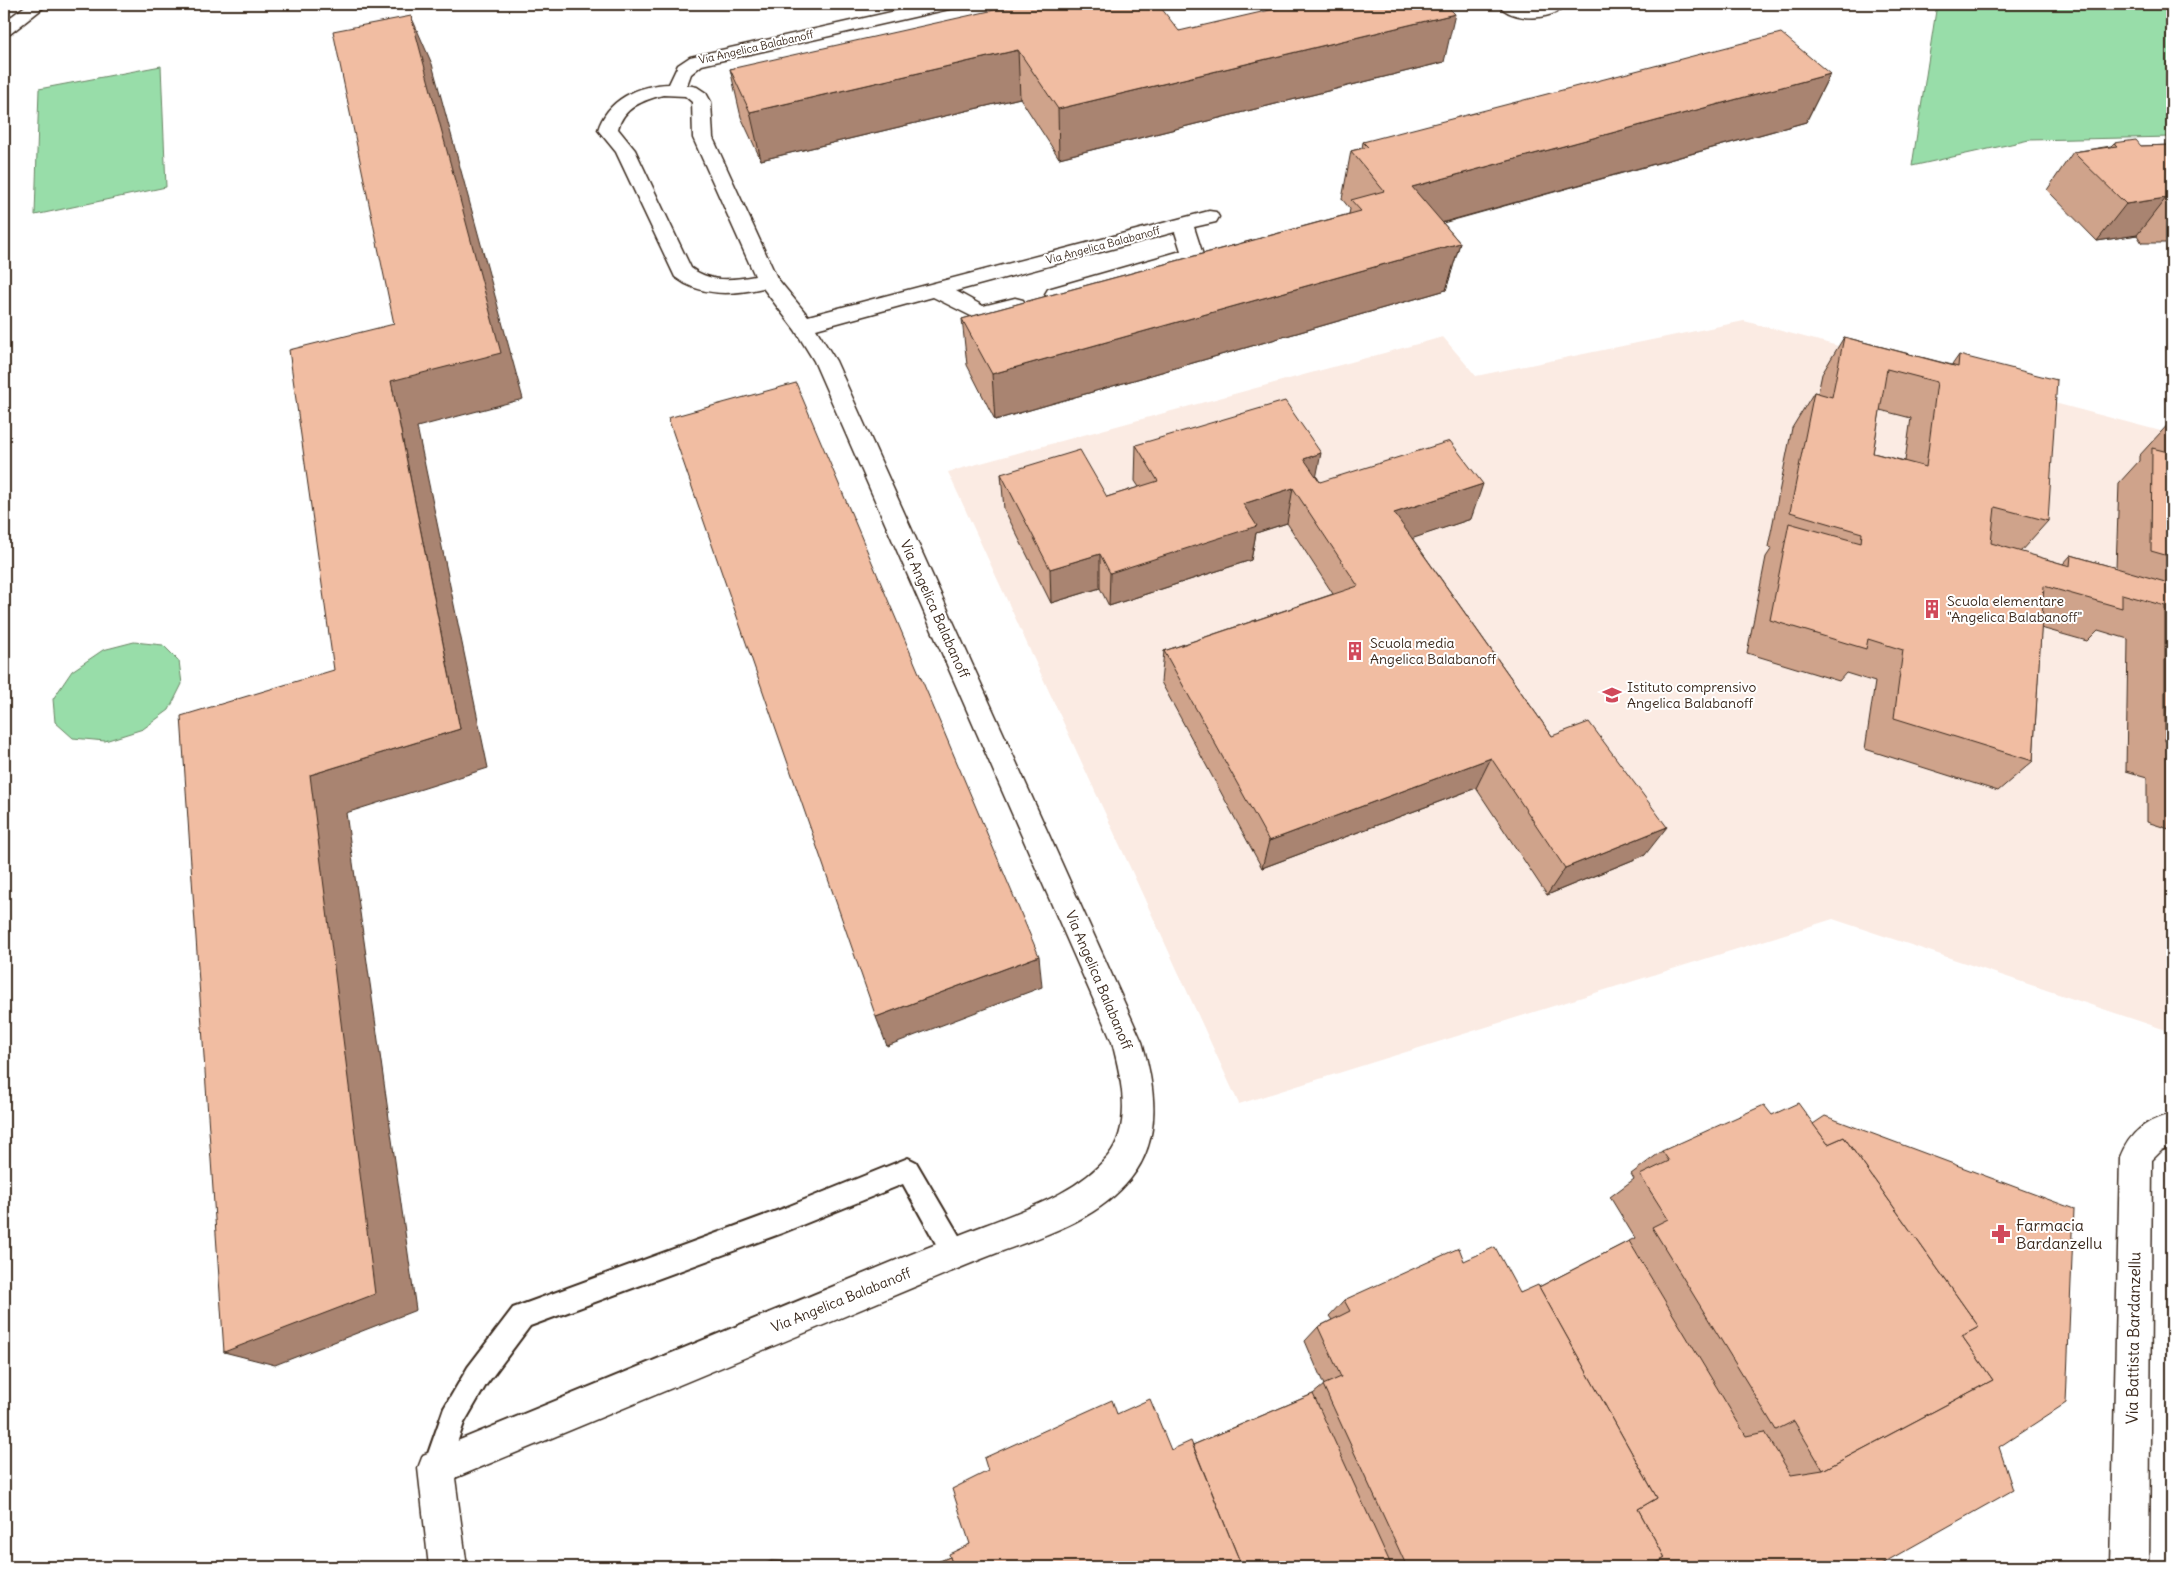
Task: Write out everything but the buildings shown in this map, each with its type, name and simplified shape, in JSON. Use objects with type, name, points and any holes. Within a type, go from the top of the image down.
[{"type":"street","points":[[4,30],[40,4]]},
{"type":"street","name":"Via Angelica Balabanoff","points":[[436,1468],[955,1253],[1049,1216],[1079,1201],[1100,1186],[1121,1165],[1131,1144],[1139,1120],[1139,1094],[1127,1042],[825,361],[803,325],[768,280],[703,138],[701,131],[704,107],[700,98],[696,95],[677,90],[679,76],[684,69],[696,60],[949,4]]},
{"type":"street","points":[[1507,4],[1516,9],[1540,12],[1549,11],[1558,4]]},
{"type":"street","points":[[677,90],[650,92],[627,101],[610,118],[608,130],[625,150],[676,263],[689,278],[697,283],[718,287],[745,285],[768,280]]},
{"type":"street","name":"Via Angelica Balabanoff","points":[[803,325],[1209,217]]},
{"type":"street","points":[[936,290],[981,314],[1034,300],[1193,255],[1183,224]]},
{"type":"street","name":"Via Battista Bardanzellu","points":[[2130,1567],[2136,1157],[2140,1148],[2149,1140],[2172,1130]]},
{"type":"street","points":[[436,1468],[448,1567]]},
{"type":"lane","points":[[436,1468],[453,1417],[477,1376],[522,1317],[782,1221],[908,1170],[955,1253]]},
{"type":"shaded area","name":"Istituto comprensivo Angelica Balabanoff","points":[[1744,321],[2172,434],[2172,1032],[1833,919],[1239,1104],[948,472],[1443,337],[1476,376]]},
{"type":"green space","points":[[1937,4],[2172,4],[2172,137],[2029,140],[1912,166]]},
{"type":"green space","points":[[161,66],[166,187],[35,215],[39,89]]},
{"type":"green space","points":[[134,642],[163,645],[179,661],[182,684],[169,710],[143,729],[105,741],[73,738],[55,722],[53,699],[72,671],[103,650]]},
{"type":"place","name":"Scuola elementare \"Angelica Balabanoff\"","points":[[1932,609]]},
{"type":"place","name":"Scuola media Angelica Balabanoff","points":[[1355,651]]},
{"type":"place","name":"Istituto comprensivo Angelica Balabanoff","points":[[1612,695]]},
{"type":"place","name":"Farmacia Bardanzellu","points":[[2001,1234]]}]
